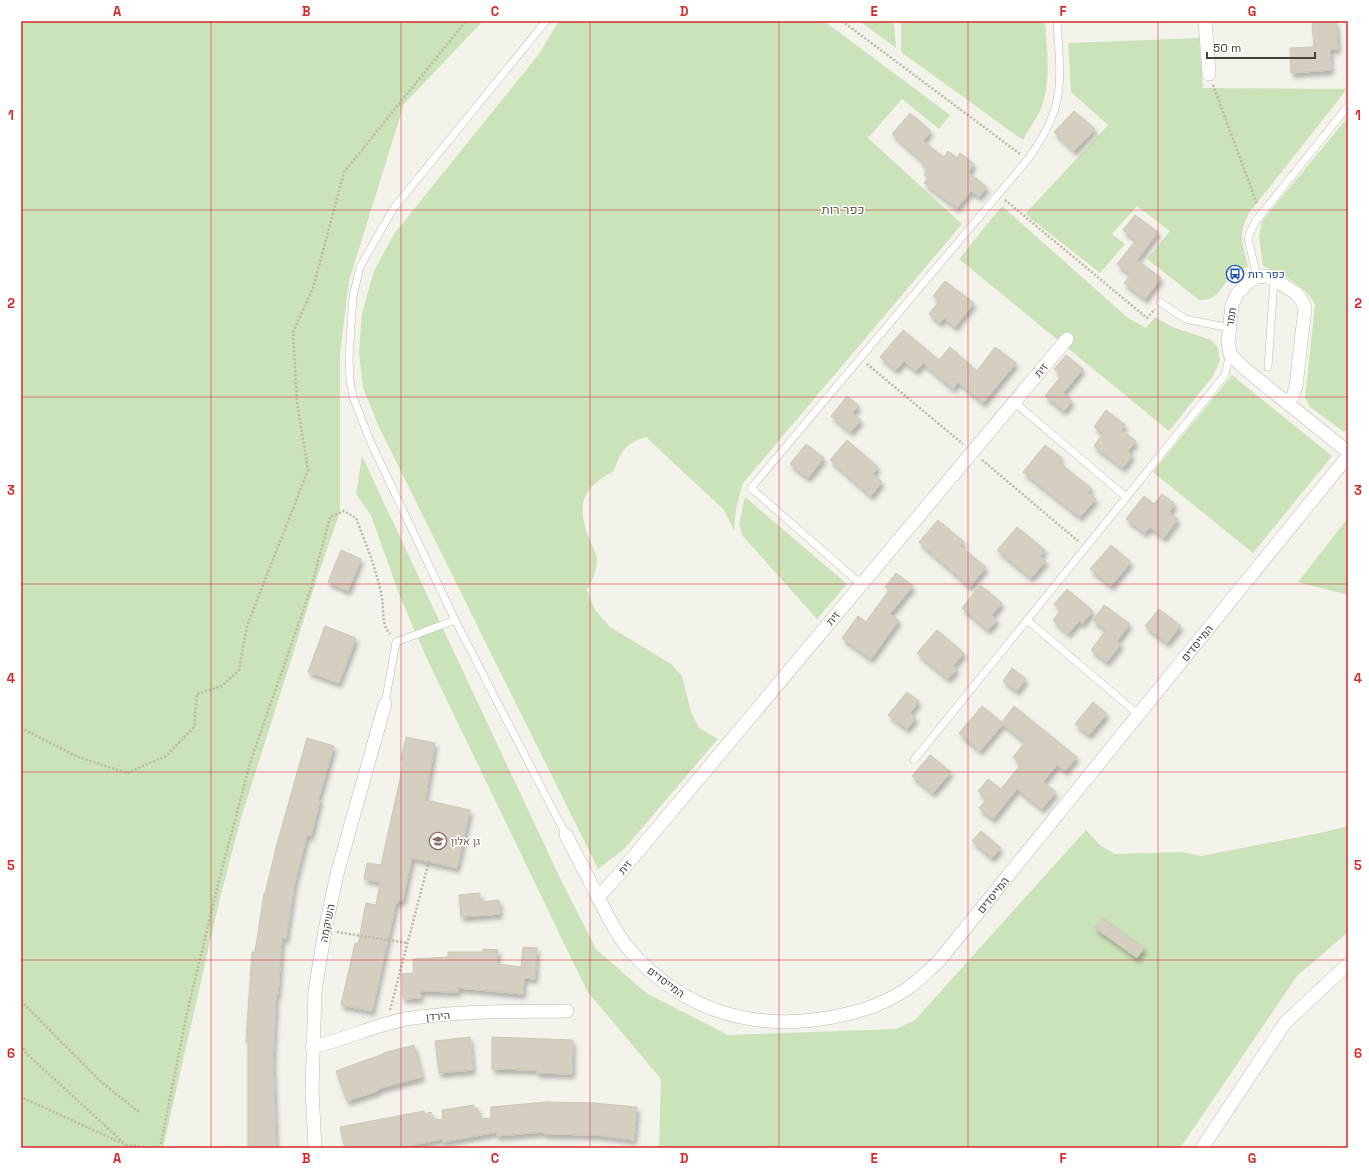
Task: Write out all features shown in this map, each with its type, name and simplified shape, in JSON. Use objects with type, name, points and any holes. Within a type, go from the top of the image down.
[{"type":"street","points":[[1205,21],[1209,74]]},
{"type":"street","points":[[1258,277],[1268,276],[1296,293],[1305,308],[1296,386],[1293,396],[1287,403]]},
{"type":"street","name":"תמר","points":[[1230,354],[1228,342],[1232,305],[1237,294],[1248,282],[1258,277]]},
{"type":"street","name":"זית","points":[[598,897],[614,880],[862,585],[1067,339]]},
{"type":"street","points":[[1230,354],[1244,368],[1348,452]]},
{"type":"street","name":"המייסדים","points":[[566,836],[616,931],[632,953],[662,981],[684,996],[715,1010],[744,1018],[770,1022],[823,1019],[857,1013],[885,1001],[910,986],[938,962],[1348,456]]},
{"type":"street","name":"השיקמה","points":[[315,1148],[312,1090],[312,1047],[315,991],[325,930],[337,874],[385,704]]},
{"type":"street","points":[[1202,1148],[1285,1023],[1348,964]]},
{"type":"street","name":"הירדן","points":[[312,1047],[342,1039],[386,1023],[446,1015],[567,1011]]},
{"type":"lane","points":[[546,21],[393,209],[360,267],[353,296],[349,356],[350,380],[353,397],[372,443],[455,620],[566,836]]},
{"type":"lane","points":[[862,585],[751,488],[1028,160],[1043,139],[1054,115],[1060,93],[1061,73],[1057,21]]},
{"type":"lane","points":[[1258,277],[1248,238],[1255,222],[1348,106]]},
{"type":"lane","points":[[1268,367],[1274,280]]},
{"type":"lane","points":[[1160,302],[1185,319],[1230,328]]},
{"type":"lane","points":[[914,760],[1225,375],[1230,354]]},
{"type":"lane","points":[[1014,402],[1126,497]]},
{"type":"lane","points":[[385,704],[396,642],[455,620]]},
{"type":"lane","points":[[1027,620],[1139,715]]},
{"type":"path","points":[[21,728],[78,757],[128,773],[166,756],[194,727],[197,694],[222,686],[239,670],[247,626],[308,470],[297,402],[293,332],[313,288],[344,172],[466,21]]},
{"type":"path","points":[[842,21],[1028,160]]},
{"type":"path","points":[[1209,74],[1261,214]]},
{"type":"path","points":[[998,194],[1147,318],[1160,302]]},
{"type":"path","points":[[160,1148],[187,1013],[250,760],[311,588],[330,517],[344,511],[356,518],[368,549],[382,598],[385,628],[396,642]]},
{"type":"path","points":[[386,1023],[429,861]]},
{"type":"path","points":[[325,930],[407,943]]},
{"type":"path","points":[[21,1001],[100,1081],[139,1112]]},
{"type":"path","points":[[21,1046],[27,1054],[126,1145]]},
{"type":"path","points":[[21,1097],[126,1145],[152,1148]]},
{"type":"green space","points":[[21,21],[483,21],[404,104],[349,281],[340,354],[340,512],[317,578],[241,818],[220,898],[163,1148],[21,1148]]},
{"type":"green space","points":[[559,21],[824,21],[950,115],[939,129],[902,99],[868,138],[962,224],[743,483],[736,509],[734,530],[724,510],[646,437],[628,445],[622,453],[614,471],[603,477],[595,484],[585,498],[583,516],[585,526],[597,558],[594,575],[587,590],[595,610],[610,627],[671,664],[682,676],[691,712],[699,728],[718,739],[624,849],[598,869],[379,427],[363,388],[359,353],[362,313],[374,271],[394,234],[539,54]]},
{"type":"green space","points":[[859,21],[894,21],[896,48]]},
{"type":"green space","points":[[901,21],[1045,21],[1048,68],[1046,91],[1039,113],[1023,140],[901,52]]},
{"type":"green space","points":[[1199,38],[1203,88],[1347,89],[1245,220],[1242,240],[1248,266],[1234,273],[1215,296],[1206,300],[1199,300],[1147,259],[1170,231],[1137,206],[1112,234],[1125,244],[1100,273],[1025,214],[1108,125],[1071,92],[1068,43]]},
{"type":"green space","points":[[1348,117],[1348,427],[1344,432],[1310,407],[1305,398],[1315,304],[1306,292],[1299,286],[1277,272],[1263,266],[1259,237],[1262,221]]},
{"type":"green space","points":[[1002,206],[1128,318],[1146,328],[1155,317],[1172,327],[1211,340],[1218,348],[1220,361],[1213,376],[1169,431],[959,259]]},
{"type":"green space","points":[[1232,375],[1332,456],[1253,553],[1153,472]]},
{"type":"green space","points":[[362,456],[560,878],[596,949],[646,993],[728,1035],[896,1029],[915,1020],[1086,830],[1101,846],[1115,854],[1181,852],[1201,856],[1325,832],[1348,826],[1348,932],[1297,976],[1180,1148],[659,1148],[661,1079],[587,991],[428,661],[399,594],[371,515],[356,494]]},
{"type":"green space","points":[[745,497],[847,584],[817,619],[742,535],[739,524]]},
{"type":"green space","points":[[1348,518],[1348,595],[1298,582]]},
{"type":"building","points":[[1312,21],[1336,21],[1338,49],[1330,49],[1331,70],[1291,73],[1290,48],[1314,47]]},
{"type":"building","points":[[1074,111],[1095,129],[1074,151],[1054,132]]},
{"type":"building","points":[[910,113],[931,131],[923,141],[944,157],[948,151],[957,158],[960,153],[974,164],[968,172],[987,187],[979,197],[971,191],[957,208],[924,183],[928,178],[924,175],[928,170],[922,166],[925,163],[892,134]]},
{"type":"building","points":[[1135,215],[1158,232],[1137,260],[1161,278],[1145,299],[1124,283],[1131,275],[1117,264],[1136,240],[1123,230]]},
{"type":"building","points":[[945,281],[974,303],[955,327],[944,318],[940,323],[929,314],[939,301],[933,296]]},
{"type":"building","points":[[903,330],[939,360],[950,347],[977,371],[995,347],[1016,363],[983,403],[958,382],[953,389],[923,363],[916,371],[904,361],[896,370],[880,357]]},
{"type":"building","points":[[1066,355],[1083,369],[1063,393],[1072,401],[1064,411],[1045,396],[1062,375],[1054,369]]},
{"type":"building","points":[[847,396],[859,406],[852,413],[861,420],[851,432],[831,416]]},
{"type":"building","points":[[1106,410],[1125,425],[1121,430],[1136,441],[1128,451],[1132,456],[1123,468],[1094,446],[1103,433],[1094,427]]},
{"type":"building","points":[[847,440],[878,467],[873,474],[882,482],[871,496],[830,460]]},
{"type":"building","points":[[806,444],[824,458],[808,478],[790,464]]},
{"type":"building","points":[[1045,445],[1062,458],[1059,462],[1092,489],[1088,493],[1096,499],[1080,517],[1023,472]]},
{"type":"building","points":[[1162,494],[1175,504],[1169,512],[1178,519],[1164,538],[1150,527],[1145,533],[1126,519],[1144,496],[1154,504]]},
{"type":"building","points":[[938,520],[964,542],[960,546],[986,567],[970,587],[919,542]]},
{"type":"building","points":[[1017,527],[1045,550],[1040,556],[1046,561],[1031,578],[997,550]]},
{"type":"building","points":[[1111,545],[1131,562],[1111,586],[1090,569]]},
{"type":"building","points":[[341,550],[361,559],[348,591],[328,582]]},
{"type":"building","points":[[896,573],[913,586],[890,614],[899,620],[871,659],[842,638],[858,616],[866,622],[889,590],[885,587]]},
{"type":"building","points":[[980,585],[1002,603],[992,615],[997,620],[988,630],[962,608]]},
{"type":"building","points":[[1067,589],[1093,611],[1082,624],[1079,621],[1068,634],[1053,620],[1061,610],[1054,604]]},
{"type":"building","points":[[1104,605],[1130,624],[1117,641],[1121,644],[1107,662],[1091,650],[1106,630],[1093,620]]},
{"type":"building","points":[[1159,609],[1181,626],[1167,643],[1145,626]]},
{"type":"building","points":[[325,626],[356,638],[339,683],[308,672]]},
{"type":"building","points":[[937,630],[964,653],[953,666],[957,669],[948,679],[917,653]]},
{"type":"building","points":[[1012,668],[1026,679],[1017,691],[1003,681]]},
{"type":"building","points":[[907,692],[919,701],[910,713],[916,718],[907,729],[888,715]]},
{"type":"building","points":[[1093,702],[1107,714],[1089,735],[1075,724]]},
{"type":"building","points":[[982,706],[1002,722],[1014,706],[1077,757],[1065,771],[1057,765],[1043,782],[1056,792],[1042,809],[1017,789],[993,819],[979,808],[987,799],[978,791],[988,779],[1001,789],[1021,764],[1013,757],[1025,742],[1003,724],[980,751],[959,733]]},
{"type":"building","points":[[406,737],[435,743],[425,800],[470,810],[457,868],[412,858],[403,900],[399,900],[398,903],[396,903],[372,1011],[341,1005],[355,943],[358,944],[366,903],[376,905],[380,882],[364,879],[367,863],[381,865],[404,761],[401,760]]},
{"type":"building","points":[[307,738],[334,746],[318,800],[320,800],[311,836],[307,835],[294,886],[286,939],[282,938],[278,994],[276,994],[273,1062],[276,1148],[248,1148],[248,1042],[246,1042],[252,952],[255,952],[264,894]]},
{"type":"building","points":[[930,755],[951,772],[933,793],[912,776]]},
{"type":"building","points":[[981,831],[1001,848],[992,858],[972,841]]},
{"type":"building","points":[[480,893],[480,902],[499,900],[500,914],[461,917],[459,895]]},
{"type":"building","points":[[1102,918],[1144,948],[1137,958],[1095,928]]},
{"type":"building","points":[[523,947],[537,948],[535,979],[524,978],[523,994],[458,988],[458,992],[420,991],[421,998],[403,999],[402,974],[414,973],[413,959],[448,957],[448,952],[483,952],[483,949],[498,950],[497,964],[521,967]]},
{"type":"building","points":[[470,1037],[473,1070],[439,1073],[435,1041]]},
{"type":"building","points":[[492,1037],[573,1040],[572,1074],[537,1073],[537,1070],[492,1069]]},
{"type":"building","points":[[414,1045],[422,1077],[378,1089],[378,1091],[347,1101],[336,1071],[383,1053]]},
{"type":"building","points":[[547,1102],[594,1103],[637,1107],[634,1140],[596,1135],[544,1134],[544,1132],[497,1136],[497,1132],[443,1142],[442,1139],[399,1148],[345,1148],[340,1127],[424,1111],[425,1114],[431,1112],[434,1120],[443,1119],[442,1110],[474,1105],[474,1109],[478,1108],[479,1119],[491,1118],[491,1107]]},
{"type":"place","name":"כפר רות","points":[[1235,274]]},
{"type":"place","name":"גן אלון","points":[[438,841]]},
{"type":"district","name":"כפר רות","points":[[843,209]]}]
